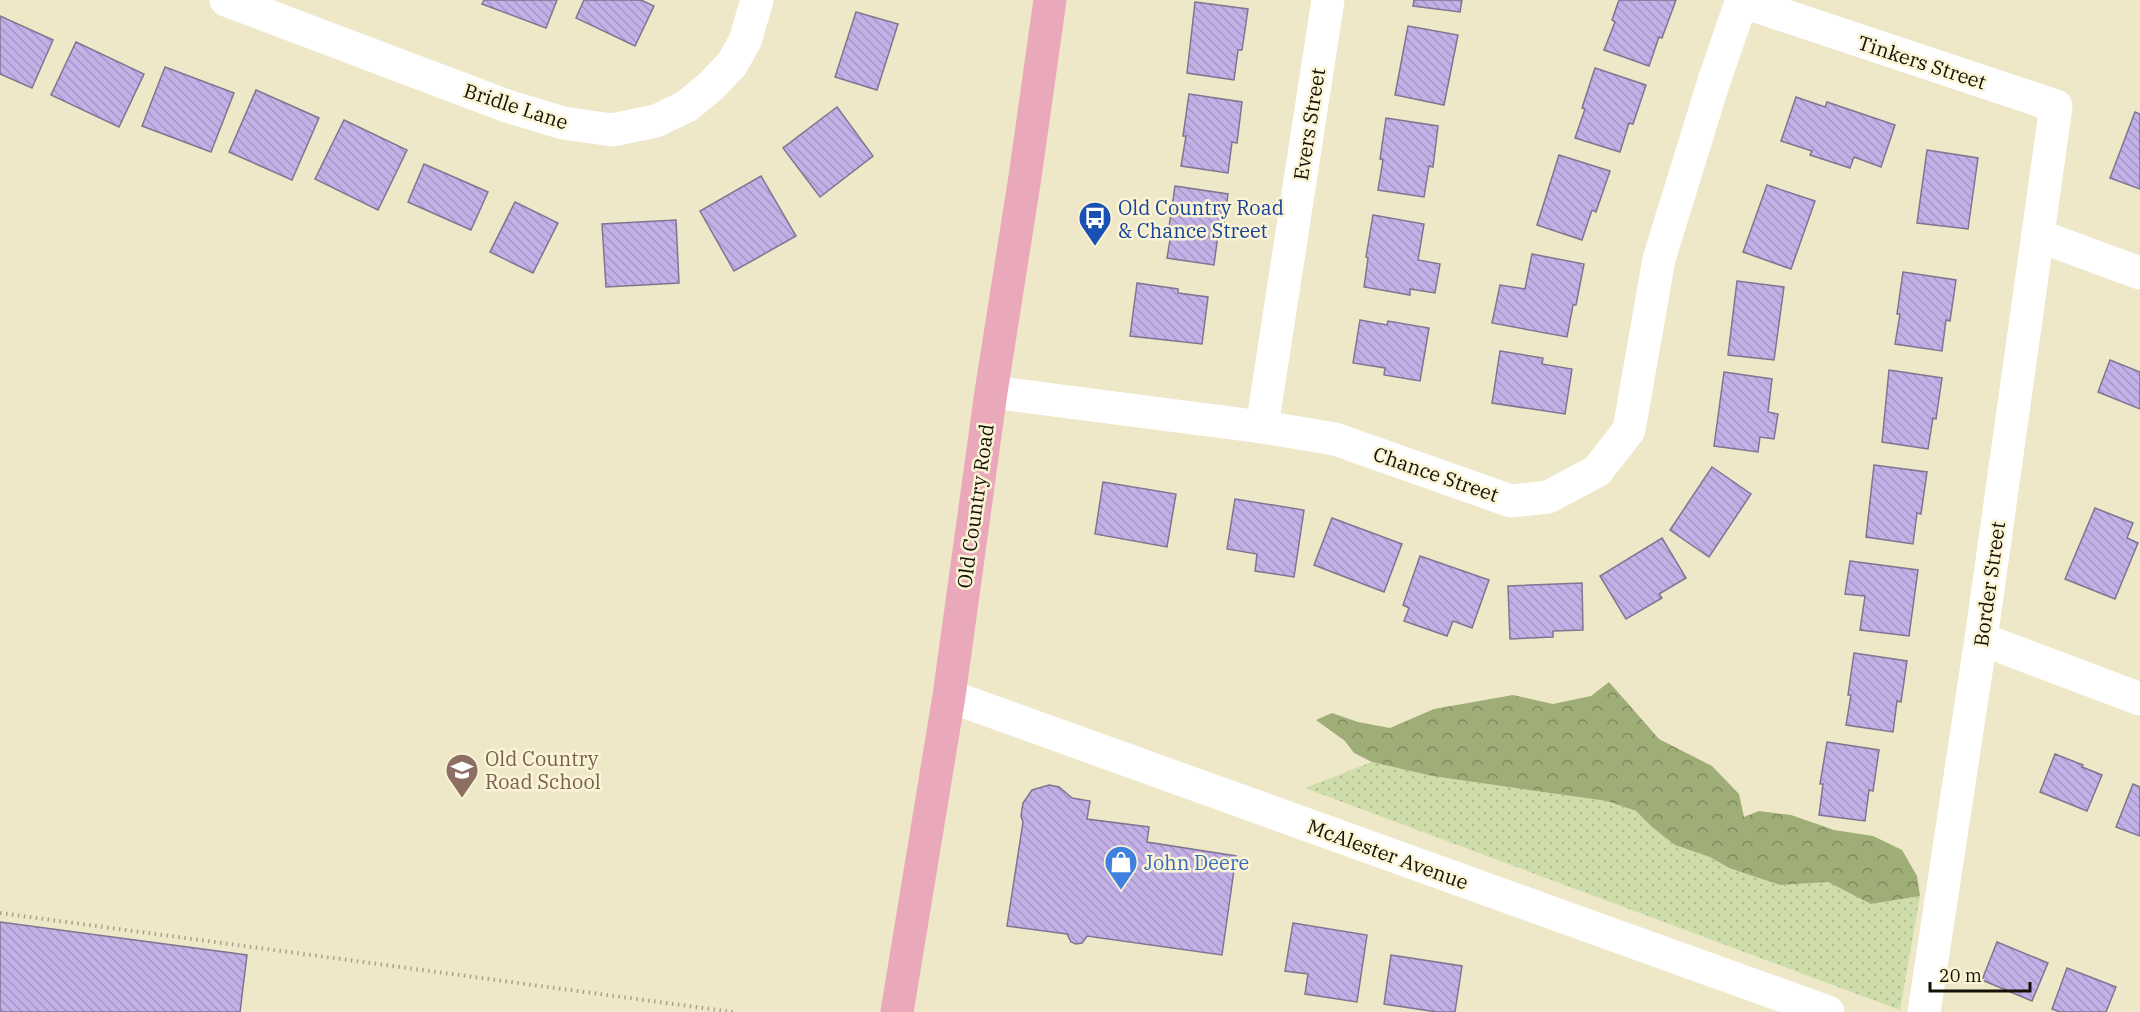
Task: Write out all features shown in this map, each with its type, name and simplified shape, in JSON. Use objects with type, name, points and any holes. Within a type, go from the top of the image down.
[{"type":"main road","name":"Old Country Road","points":[[897,1012],[949,696],[1050,0]]},
{"type":"street","name":"Bridle Lane","points":[[226,0],[507,106],[563,123],[612,130],[656,121],[687,106],[711,86],[732,64],[745,41],[757,0]]},
{"type":"street","name":"Evers Street","points":[[1262,426],[1328,0]]},
{"type":"street","name":"Chance Street","points":[[992,392],[1262,426],[1335,439],[1511,501],[1548,497],[1597,471],[1629,430],[1659,259],[1741,1]]},
{"type":"street","name":"Tinkers Street","points":[[1741,1],[2056,106],[2050,155]]},
{"type":"street","name":"Border Street","points":[[1924,1012],[1981,639],[2050,155]]},
{"type":"street","points":[[2039,236],[2140,273]]},
{"type":"street","points":[[1981,639],[2140,699]]},
{"type":"street","name":"McAlester Avenue","points":[[949,696],[1828,1012]]},
{"type":"path","points":[[0,913],[733,1012]]},
{"type":"green space","points":[[1609,682],[1659,739],[1712,766],[1739,794],[1744,817],[1759,811],[1791,815],[1834,830],[1873,836],[1902,850],[1917,876],[1920,896],[1871,904],[1828,882],[1780,885],[1729,868],[1710,857],[1675,845],[1636,811],[1607,801],[1432,776],[1372,762],[1354,753],[1345,741],[1316,720],[1332,713],[1358,722],[1390,728],[1434,709],[1513,695],[1553,704],[1591,696]]},
{"type":"green space","points":[[1372,762],[1432,776],[1607,801],[1636,811],[1675,845],[1710,857],[1729,868],[1780,885],[1828,882],[1871,904],[1920,896],[1900,1010],[1305,788]]},
{"type":"building","points":[[484,0],[557,0],[546,28],[482,4]]},
{"type":"building","points":[[584,0],[641,0],[654,6],[635,46],[576,18]]},
{"type":"building","points":[[1414,0],[1462,0],[1460,12],[1413,6]]},
{"type":"building","points":[[1619,0],[1676,0],[1649,66],[1604,50],[1615,22],[1612,20]]},
{"type":"building","points":[[1195,2],[1248,9],[1242,50],[1238,50],[1234,80],[1187,73]]},
{"type":"building","points":[[856,12],[898,24],[877,90],[835,77]]},
{"type":"building","points":[[0,16],[53,40],[32,88],[0,74]]},
{"type":"building","points":[[1408,26],[1458,35],[1444,105],[1395,95]]},
{"type":"building","points":[[76,42],[144,74],[119,127],[51,95]]},
{"type":"building","points":[[165,67],[234,93],[211,152],[142,126]]},
{"type":"building","points":[[1595,68],[1646,85],[1633,124],[1629,123],[1620,152],[1575,138]]},
{"type":"building","points":[[256,90],[319,118],[292,180],[229,152]]},
{"type":"building","points":[[1189,94],[1242,102],[1237,143],[1232,142],[1228,173],[1181,166]]},
{"type":"building","points":[[1796,97],[1825,107],[1827,102],[1895,125],[1881,167],[1854,157],[1850,168],[1810,155],[1812,151],[1781,141]]},
{"type":"building","points":[[837,107],[873,156],[820,197],[783,148]]},
{"type":"building","points":[[2135,112],[2140,114],[2140,189],[2110,178]]},
{"type":"building","points":[[1386,118],[1438,126],[1433,167],[1429,166],[1424,197],[1378,190]]},
{"type":"building","points":[[344,120],[407,150],[378,210],[315,179]]},
{"type":"building","points":[[1927,150],[1978,158],[1968,229],[1917,223]]},
{"type":"building","points":[[1559,155],[1610,171],[1596,212],[1592,210],[1582,240],[1537,225]]},
{"type":"building","points":[[424,164],[488,192],[471,230],[408,202]]},
{"type":"building","points":[[761,176],[796,236],[734,271],[700,211]]},
{"type":"building","points":[[1767,185],[1815,201],[1791,269],[1743,252]]},
{"type":"building","points":[[1175,186],[1228,194],[1222,235],[1218,234],[1214,265],[1167,258]]},
{"type":"building","points":[[515,202],[558,223],[533,273],[490,252]]},
{"type":"building","points":[[1373,215],[1424,224],[1418,260],[1440,264],[1435,293],[1410,289],[1410,295],[1364,287]]},
{"type":"building","points":[[676,220],[679,283],[606,287],[602,224]]},
{"type":"building","points":[[1532,254],[1584,264],[1567,337],[1492,323],[1500,285],[1525,289]]},
{"type":"building","points":[[1903,272],[1956,280],[1950,321],[1946,320],[1942,351],[1895,344]]},
{"type":"building","points":[[1737,281],[1784,287],[1774,360],[1728,355]]},
{"type":"building","points":[[1137,283],[1178,289],[1178,293],[1208,297],[1202,344],[1130,336]]},
{"type":"building","points":[[1360,320],[1387,325],[1388,321],[1429,328],[1420,381],[1384,375],[1385,368],[1353,363]]},
{"type":"building","points":[[1500,351],[1543,358],[1542,364],[1572,369],[1565,414],[1492,403]]},
{"type":"building","points":[[2110,360],[2140,372],[2140,409],[2098,392]]},
{"type":"building","points":[[1889,370],[1942,378],[1936,419],[1933,418],[1928,449],[1882,442]]},
{"type":"building","points":[[1724,372],[1772,379],[1768,412],[1778,414],[1774,439],[1760,437],[1758,452],[1714,446]]},
{"type":"building","points":[[1874,465],[1927,472],[1921,514],[1917,513],[1913,544],[1866,537]]},
{"type":"building","points":[[1712,467],[1751,494],[1709,557],[1670,530]]},
{"type":"building","points":[[1103,482],[1176,494],[1167,547],[1095,534]]},
{"type":"building","points":[[1235,499],[1304,510],[1294,577],[1255,571],[1257,554],[1227,549]]},
{"type":"building","points":[[2095,508],[2133,523],[2127,538],[2138,543],[2115,599],[2065,579]]},
{"type":"building","points":[[1332,518],[1402,544],[1384,592],[1314,565]]},
{"type":"building","points":[[1662,538],[1686,578],[1659,594],[1662,598],[1626,619],[1600,576]]},
{"type":"building","points":[[1420,556],[1489,580],[1472,628],[1453,621],[1447,636],[1404,621],[1409,608],[1403,605]]},
{"type":"building","points":[[1850,561],[1918,570],[1909,636],[1860,630],[1865,596],[1845,594]]},
{"type":"building","points":[[1582,583],[1583,630],[1553,631],[1553,637],[1510,639],[1508,586]]},
{"type":"building","points":[[1854,653],[1907,661],[1901,702],[1897,701],[1893,732],[1846,725]]},
{"type":"building","points":[[1827,742],[1879,750],[1873,791],[1869,790],[1865,821],[1819,815],[1823,784],[1820,784]]},
{"type":"building","points":[[2055,754],[2102,775],[2087,811],[2040,792]]},
{"type":"building","points":[[2133,784],[2140,787],[2140,836],[2116,827]]},
{"type":"building","name":"John Deere","points":[[1049,785],[1059,787],[1072,798],[1090,801],[1087,819],[1149,827],[1147,842],[1236,856],[1222,955],[1087,936],[1082,943],[1076,944],[1071,942],[1067,934],[1007,926],[1023,822],[1021,816],[1023,803],[1032,790]]},
{"type":"building","points":[[0,922],[247,955],[240,1012],[0,1012]]},
{"type":"building","points":[[1293,923],[1367,935],[1357,1002],[1305,994],[1308,974],[1285,971]]},
{"type":"building","points":[[1997,942],[2048,963],[2032,1001],[1982,980]]},
{"type":"building","points":[[1391,955],[1462,966],[1455,1012],[1437,1012],[1384,1004]]},
{"type":"building","points":[[2067,968],[2116,987],[2106,1012],[2060,1012],[2052,1009]]},
{"type":"place","name":"Old Country Road & Chance Street","points":[[1095,247]]},
{"type":"place","name":"Old Country Road School","points":[[462,799]]},
{"type":"place","name":"John Deere","points":[[1121,891]]}]
